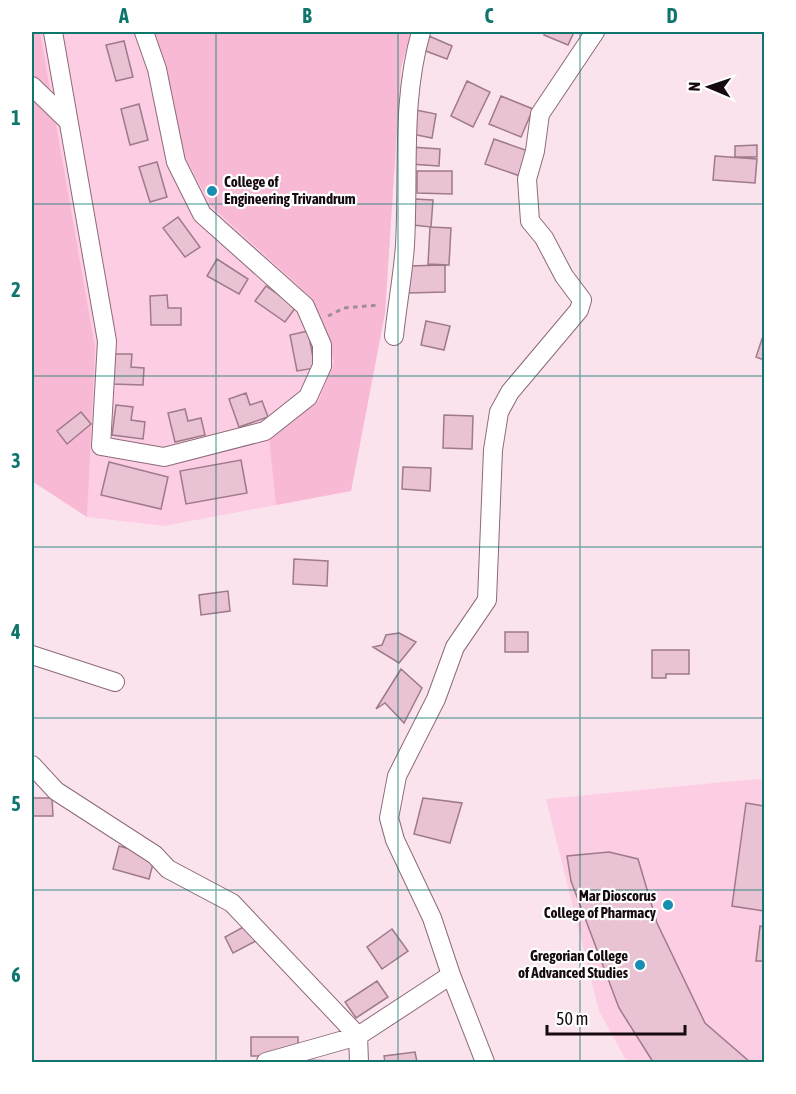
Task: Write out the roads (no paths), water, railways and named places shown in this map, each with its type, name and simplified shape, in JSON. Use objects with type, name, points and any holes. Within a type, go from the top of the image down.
[{"type":"street","points":[[53,32],[106,341],[101,446],[164,457],[265,431],[308,398],[322,366],[322,345],[305,306],[202,214],[176,162],[157,69],[144,32]]},
{"type":"street","points":[[394,336],[405,245],[406,132],[412,73],[422,32]]},
{"type":"street","points":[[485,1062],[451,975],[432,918],[395,840],[389,818],[397,776],[436,699],[455,647],[487,600],[493,450],[499,412],[510,392],[579,310],[582,300],[564,276],[544,238],[530,221],[526,179],[535,151],[540,114],[595,32]]},
{"type":"street","points":[[32,86],[68,121]]},
{"type":"street","points":[[32,655],[115,682]]},
{"type":"street","points":[[32,765],[56,791],[156,855],[168,868],[232,903],[358,1036],[359,1062]]},
{"type":"street","points":[[266,1062],[358,1036],[451,975]]},
{"type":"place","name":"College of Engineering Trivandrum","points":[[212,191]]},
{"type":"place","name":"Mar Dioscorus College of Pharmacy","points":[[668,905]]},
{"type":"place","name":"Gregorian College of Advanced Studies","points":[[640,965]]}]
